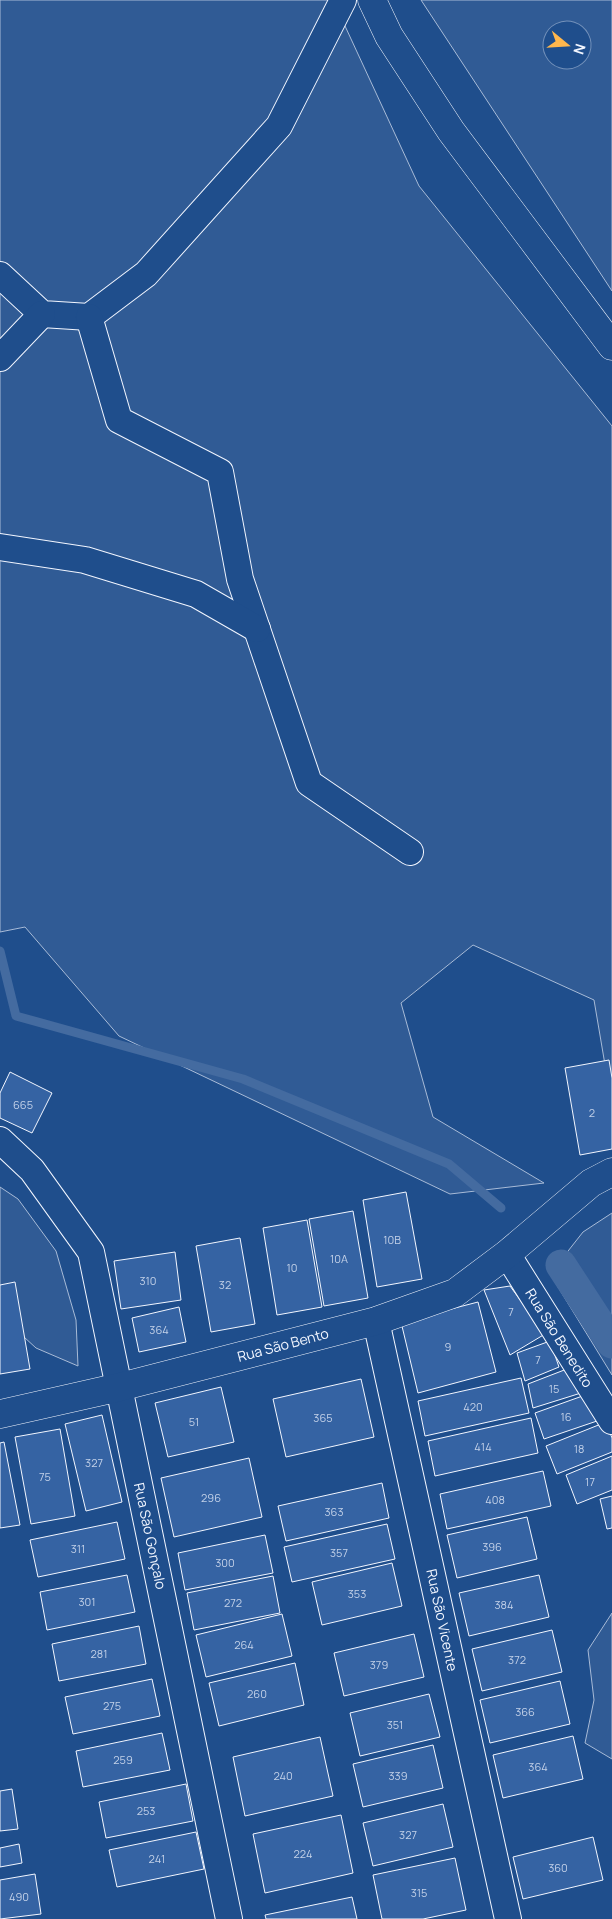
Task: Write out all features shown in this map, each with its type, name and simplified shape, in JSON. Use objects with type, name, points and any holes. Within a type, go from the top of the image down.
[{"type":"street","points":[[0,275],[42,314],[88,317],[146,274],[280,126],[343,0]]},
{"type":"street","points":[[372,0],[388,36],[451,131],[612,346]]},
{"type":"street","points":[[0,358],[42,314]]},
{"type":"street","points":[[88,317],[118,420],[220,472],[240,579],[309,783],[410,852]]},
{"type":"street","points":[[0,547],[85,560],[196,594],[257,628]]},
{"type":"street","name":"Rua São Gonçalo","points":[[0,1140],[32,1170],[91,1252],[229,1919]]},
{"type":"street","name":"Rua São Bento","points":[[0,1414],[120,1387],[376,1321],[455,1292],[507,1254],[591,1182],[612,1172]]},
{"type":"street","name":"Rua São Benedito","points":[[507,1254],[612,1421]]},
{"type":"street","name":"Rua São Vicente","points":[[376,1321],[508,1919]]},
{"type":"shaded area","points":[[0,0],[333,0],[419,186],[612,426],[612,1106],[594,1000],[473,945],[401,1003],[433,1117],[544,1183],[450,1194],[119,1036],[25,927],[0,932]]},
{"type":"shaded area","points":[[421,0],[612,0],[612,291]]},
{"type":"shaded area","points":[[0,1187],[18,1199],[56,1251],[76,1320],[78,1366],[36,1348],[0,1315]]},
{"type":"shaded area","points":[[612,1213],[612,1375],[550,1274],[583,1232]]},
{"type":"shaded area","points":[[612,1613],[612,1759],[585,1743],[594,1700],[588,1650]]},
{"type":"building","points":[[609,1060],[612,1078],[612,1149],[580,1155],[565,1068]]},
{"type":"building","points":[[10,1072],[52,1093],[32,1133],[0,1118],[0,1093]]},
{"type":"building","points":[[406,1192],[422,1279],[377,1287],[363,1200]]},
{"type":"building","points":[[353,1211],[368,1298],[324,1306],[309,1219]]},
{"type":"building","points":[[307,1220],[322,1307],[277,1315],[263,1228]]},
{"type":"building","points":[[240,1238],[255,1324],[211,1332],[196,1246]]},
{"type":"building","points":[[175,1252],[181,1300],[121,1309],[114,1261]]},
{"type":"building","points":[[15,1282],[30,1369],[0,1374],[0,1285]]},
{"type":"building","points":[[510,1286],[545,1334],[510,1355],[484,1290]]},
{"type":"building","points":[[478,1302],[496,1372],[418,1393],[401,1322]]},
{"type":"building","points":[[179,1307],[186,1342],[139,1352],[132,1318]]},
{"type":"building","points":[[550,1341],[559,1367],[525,1381],[517,1353]]},
{"type":"building","points":[[572,1367],[581,1393],[533,1408],[528,1384]]},
{"type":"building","points":[[521,1378],[529,1413],[425,1436],[418,1401]]},
{"type":"building","points":[[361,1379],[374,1437],[286,1457],[273,1399]]},
{"type":"building","points":[[221,1387],[234,1442],[168,1457],[155,1403]]},
{"type":"building","points":[[588,1394],[597,1421],[544,1439],[535,1413]]},
{"type":"building","points":[[102,1415],[122,1502],[86,1511],[65,1424]]},
{"type":"building","points":[[531,1418],[538,1453],[435,1476],[428,1441]]},
{"type":"building","points":[[606,1422],[612,1438],[612,1452],[557,1474],[546,1446]]},
{"type":"building","points":[[60,1429],[75,1516],[31,1524],[15,1437]]},
{"type":"building","points":[[4,1442],[20,1525],[0,1528],[0,1443]]},
{"type":"building","points":[[612,1456],[612,1490],[577,1504],[566,1475]]},
{"type":"building","points":[[249,1458],[262,1517],[174,1537],[161,1478]]},
{"type":"building","points":[[543,1471],[551,1506],[447,1529],[440,1494]]},
{"type":"building","points":[[382,1483],[389,1518],[286,1541],[278,1506]]},
{"type":"building","points":[[612,1496],[612,1528],[607,1529],[600,1499]]},
{"type":"building","points":[[527,1517],[537,1559],[457,1578],[447,1535]]},
{"type":"building","points":[[117,1522],[125,1559],[38,1577],[30,1540]]},
{"type":"building","points":[[387,1524],[395,1559],[292,1582],[284,1547]]},
{"type":"building","points":[[265,1535],[273,1573],[185,1590],[178,1553]]},
{"type":"building","points":[[392,1563],[402,1606],[322,1625],[312,1582]]},
{"type":"building","points":[[127,1575],[135,1612],[47,1630],[40,1592]]},
{"type":"building","points":[[539,1575],[549,1617],[469,1636],[459,1593]]},
{"type":"building","points":[[273,1576],[280,1613],[194,1630],[187,1593]]},
{"type":"building","points":[[282,1614],[292,1656],[206,1677],[196,1635]]},
{"type":"building","points":[[139,1626],[146,1664],[59,1681],[52,1644]]},
{"type":"building","points":[[552,1630],[562,1672],[482,1691],[472,1649]]},
{"type":"building","points":[[414,1634],[424,1677],[344,1696],[334,1653]]},
{"type":"building","points":[[295,1663],[304,1705],[219,1726],[209,1683]]},
{"type":"building","points":[[152,1679],[160,1716],[73,1734],[65,1697]]},
{"type":"building","points":[[560,1681],[570,1724],[490,1743],[480,1700]]},
{"type":"building","points":[[429,1694],[440,1737],[360,1756],[350,1713]]},
{"type":"building","points":[[162,1733],[170,1770],[83,1787],[76,1751]]},
{"type":"building","points":[[573,1736],[583,1779],[503,1798],[493,1755]]},
{"type":"building","points":[[320,1737],[333,1796],[245,1816],[233,1757]]},
{"type":"building","points":[[433,1745],[443,1788],[363,1807],[353,1764]]},
{"type":"building","points":[[186,1784],[193,1821],[106,1838],[99,1802]]},
{"type":"building","points":[[12,1789],[18,1829],[0,1831],[0,1791]]},
{"type":"building","points":[[443,1804],[453,1847],[373,1866],[363,1823]]},
{"type":"building","points":[[341,1815],[353,1873],[265,1893],[253,1834]]},
{"type":"building","points":[[196,1832],[204,1869],[117,1887],[109,1850]]},
{"type":"building","points":[[593,1837],[603,1880],[523,1899],[513,1857]]},
{"type":"building","points":[[19,1844],[22,1863],[0,1867],[0,1848]]},
{"type":"building","points":[[455,1858],[466,1910],[423,1919],[382,1919],[373,1875]]},
{"type":"building","points":[[35,1874],[41,1914],[0,1919],[0,1880]]},
{"type":"building","points":[[352,1897],[357,1919],[266,1919],[265,1915]]},
{"type":"waterway","points":[[0,951],[16,1016],[243,1079],[449,1164],[501,1208]]},
{"type":"waterway","points":[[561,1265],[612,1343]]}]
